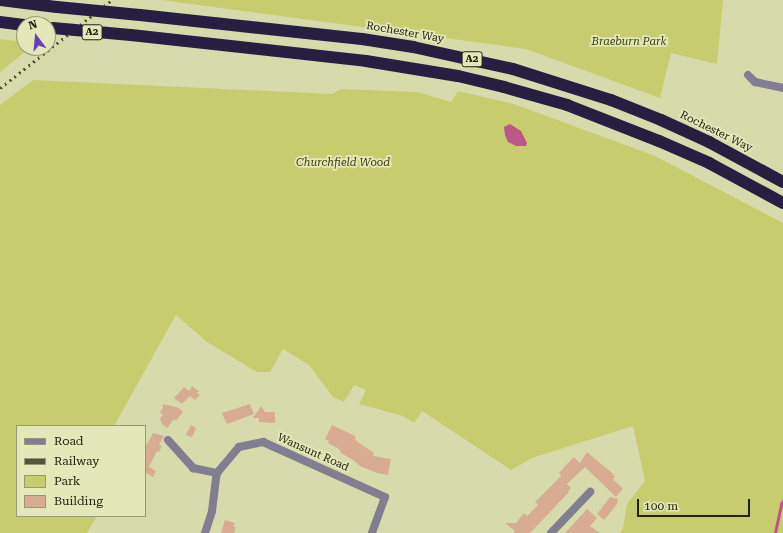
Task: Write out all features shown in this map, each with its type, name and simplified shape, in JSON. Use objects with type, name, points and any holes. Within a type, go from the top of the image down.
[{"type":"highway","name":"Rochester Way","points":[[0,0],[362,39],[420,48],[513,69],[604,98],[661,120],[709,142],[783,182]]},
{"type":"highway","points":[[0,22],[16,24]]},
{"type":"highway","name":"A2","points":[[56,29],[131,35],[366,61],[458,76],[504,87],[567,105],[659,141],[709,163],[783,203]]},
{"type":"street","points":[[748,75],[755,82],[783,88]]},
{"type":"street","points":[[168,440],[193,468],[218,473]]},
{"type":"street","name":"Wansunt Road","points":[[205,533],[212,510],[218,473],[239,447],[263,442],[385,497],[372,533]]},
{"type":"street","points":[[552,533],[590,492]]},
{"type":"green space","name":"Braeburn Park","points":[[161,0],[723,0],[717,64],[671,53],[660,98],[526,49]]},
{"type":"green space","points":[[0,39],[16,41],[16,56],[20,56],[0,72]]},
{"type":"green space","name":"Churchfield Wood","points":[[33,80],[332,94],[341,89],[417,92],[451,102],[458,91],[514,104],[655,156],[783,223],[783,533],[620,533],[623,528],[627,504],[645,481],[633,426],[532,458],[511,470],[422,411],[414,423],[403,416],[359,404],[366,390],[354,385],[344,402],[333,397],[309,365],[283,349],[270,372],[257,372],[207,342],[176,315],[115,425],[16,425],[16,517],[96,517],[87,533],[0,533],[0,105]]},
{"type":"shaded area","points":[[510,124],[521,131],[527,143],[526,146],[516,146],[508,142],[504,127]]},
{"type":"building","points":[[192,386],[199,391],[197,393],[200,395],[195,400],[190,396],[182,404],[174,398],[184,387],[189,391]]},
{"type":"building","points":[[163,404],[179,408],[183,412],[176,421],[174,419],[167,428],[162,424],[160,418],[163,415],[160,412],[163,408]]},
{"type":"building","points":[[250,404],[254,414],[227,424],[222,413]]},
{"type":"building","points":[[261,406],[265,412],[275,412],[275,423],[259,422],[259,418],[253,418]]},
{"type":"building","points":[[191,425],[196,428],[192,437],[186,435]]},
{"type":"building","points":[[332,425],[355,436],[356,441],[374,453],[373,456],[391,459],[388,475],[377,473],[360,466],[341,453],[339,449],[328,443],[329,441],[325,439]]},
{"type":"building","points":[[153,433],[164,436],[159,445],[162,446],[159,452],[157,451],[149,467],[156,471],[153,477],[146,473],[146,446]]},
{"type":"building","points":[[587,452],[612,473],[615,477],[613,479],[623,489],[616,497],[585,467],[567,484],[571,488],[568,491],[569,492],[530,533],[513,533],[515,531],[505,523],[516,523],[524,513],[527,516],[538,505],[535,502],[561,476],[559,473],[568,463],[574,457],[580,463]]},
{"type":"building","points":[[610,497],[618,499],[617,504],[604,520],[597,514]]},
{"type":"building","points":[[587,509],[597,518],[590,526],[600,533],[565,533]]},
{"type":"building","points":[[225,520],[235,523],[233,527],[236,527],[234,533],[221,533]]},
{"type":"waterway","points":[[775,533],[781,504],[783,501]]},
{"type":"railway","points":[[0,88],[112,0]]}]
